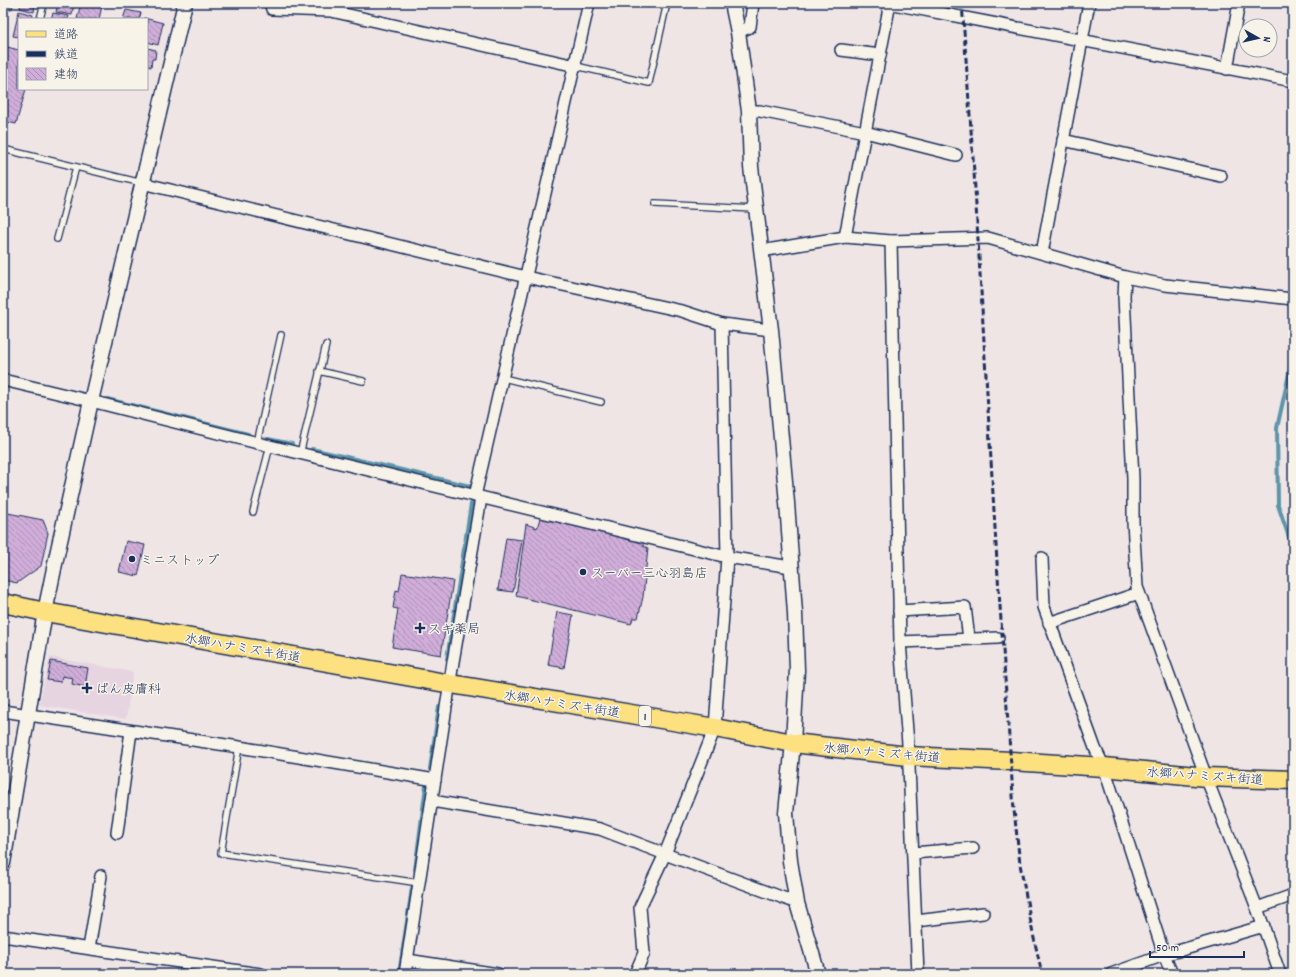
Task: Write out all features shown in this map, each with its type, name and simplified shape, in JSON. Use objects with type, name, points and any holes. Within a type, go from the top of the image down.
[{"type":"main road","name":"水郷ハナミズキ街道","points":[[3,603],[45,612],[451,684],[716,728],[793,743],[908,756],[1104,767],[1206,777],[1293,780]]},
{"type":"street","points":[[3,863],[45,612],[91,400],[185,3]]},
{"type":"street","points":[[270,3],[272,9],[331,11],[576,66]]},
{"type":"street","points":[[406,974],[451,684],[478,497],[503,378],[590,3]]},
{"type":"street","points":[[732,3],[738,32],[749,111],[751,167],[771,330],[787,503],[795,613],[797,670],[793,743],[786,813],[790,861],[797,903],[818,974]]},
{"type":"street","points":[[738,32],[750,27],[753,3]]},
{"type":"street","points":[[844,237],[889,3],[1293,81]]},
{"type":"street","points":[[1042,253],[1089,3]]},
{"type":"street","points":[[1226,68],[1239,3]]},
{"type":"street","points":[[841,50],[880,55]]},
{"type":"street","points":[[749,111],[760,111],[865,132],[956,155]]},
{"type":"street","points":[[1063,140],[1221,176]]},
{"type":"street","points":[[142,183],[526,277],[682,311],[722,324],[771,330]]},
{"type":"street","points":[[761,251],[844,237],[891,241],[988,238],[1125,278],[1165,286],[1293,299]]},
{"type":"street","points":[[891,241],[900,642],[908,744],[918,974]]},
{"type":"street","points":[[1125,278],[1124,296],[1137,587],[1206,777],[1264,926],[1280,974]]},
{"type":"street","points":[[635,974],[644,953],[640,907],[665,854],[716,728],[727,558],[722,324]]},
{"type":"street","points":[[3,380],[91,400],[300,454],[727,558],[791,567]]},
{"type":"street","points":[[1042,558],[1044,607],[1095,748],[1104,767],[1164,955],[1172,974]]},
{"type":"street","points":[[1049,623],[1139,593]]},
{"type":"street","points":[[899,611],[965,607],[968,639]]},
{"type":"street","points":[[900,642],[998,638]]},
{"type":"street","points":[[3,711],[131,732],[239,747],[435,780]]},
{"type":"street","points":[[117,833],[131,732]]},
{"type":"street","points":[[432,801],[600,829],[797,903]]},
{"type":"street","points":[[913,853],[973,848]]},
{"type":"street","points":[[89,948],[101,876]]},
{"type":"street","points":[[1257,908],[1293,895]]},
{"type":"street","points":[[916,921],[983,913]]},
{"type":"street","points":[[1111,974],[1164,955],[1264,926]]},
{"type":"street","points":[[3,936],[261,974]]},
{"type":"street","points":[[407,960],[498,974]]},
{"type":"lane","points":[[40,18],[44,3]]},
{"type":"lane","points":[[576,66],[650,82],[667,3]]},
{"type":"lane","points":[[3,149],[142,183]]},
{"type":"lane","points":[[57,239],[76,167]]},
{"type":"lane","points":[[655,204],[756,210]]},
{"type":"lane","points":[[257,443],[281,335]]},
{"type":"lane","points":[[300,454],[326,345]]},
{"type":"lane","points":[[319,371],[363,381]]},
{"type":"lane","points":[[503,378],[601,402]]},
{"type":"lane","points":[[253,512],[270,446]]},
{"type":"lane","points":[[239,747],[221,853],[419,883]]},
{"type":"shaded area","name":"ばん皮膚科","points":[[50,657],[133,672],[126,719],[39,705]]},
{"type":"building","points":[[21,3],[35,3],[34,12],[20,8]]},
{"type":"building","points":[[58,3],[74,3],[72,15],[56,12]]},
{"type":"building","points":[[81,3],[91,3],[102,6],[99,18],[77,18]]},
{"type":"building","points":[[126,10],[141,13],[139,18],[123,18]]},
{"type":"building","points":[[19,11],[33,15],[32,18],[18,18],[18,37],[13,36]]},
{"type":"building","points":[[53,13],[69,16],[68,18],[51,18]]},
{"type":"building","points":[[148,19],[163,23],[158,45],[148,42]]},
{"type":"building","points":[[3,46],[18,50],[18,90],[26,90],[16,124],[3,121]]},
{"type":"building","points":[[148,48],[156,50],[155,59],[152,59],[151,67],[148,66]]},
{"type":"building","points":[[3,512],[43,520],[48,533],[41,566],[17,583],[3,580]]},
{"type":"building","name":"スーパー三心羽島店","points":[[541,515],[643,540],[643,546],[648,548],[643,597],[638,618],[633,618],[631,624],[516,596],[526,524],[537,528]]},
{"type":"building","points":[[506,538],[522,540],[513,592],[498,590]]},
{"type":"building","name":"ミニストップ","points":[[126,541],[145,545],[138,576],[119,572]]},
{"type":"building","name":"スギ薬局","points":[[402,573],[453,581],[441,655],[392,647],[398,609],[393,608],[396,590],[399,591]]},
{"type":"building","points":[[557,612],[573,615],[564,668],[548,665]]},
{"type":"building","points":[[51,661],[88,668],[85,687],[72,684],[73,678],[62,676],[61,682],[47,680]]},
{"type":"waterway","points":[[1293,356],[1277,428],[1278,505],[1293,549]]},
{"type":"waterway","points":[[107,399],[248,434]]},
{"type":"waterway","points":[[268,439],[292,444]]},
{"type":"waterway","points":[[312,449],[470,486]]},
{"type":"waterway","points":[[447,659],[471,504]]},
{"type":"waterway","points":[[430,769],[439,707]]},
{"type":"waterway","points":[[415,870],[426,786]]},
{"type":"waterway","points":[[399,974],[412,888]]},
{"type":"railway","points":[[962,3],[1014,810],[1020,864],[1042,974]]},
{"type":"place","name":"ミニストップ","points":[[132,559]]},
{"type":"place","name":"スーパー三心羽島店","points":[[583,572]]},
{"type":"place","name":"スギ薬局","points":[[420,628]]},
{"type":"place","name":"ばん皮膚科","points":[[87,688]]}]
